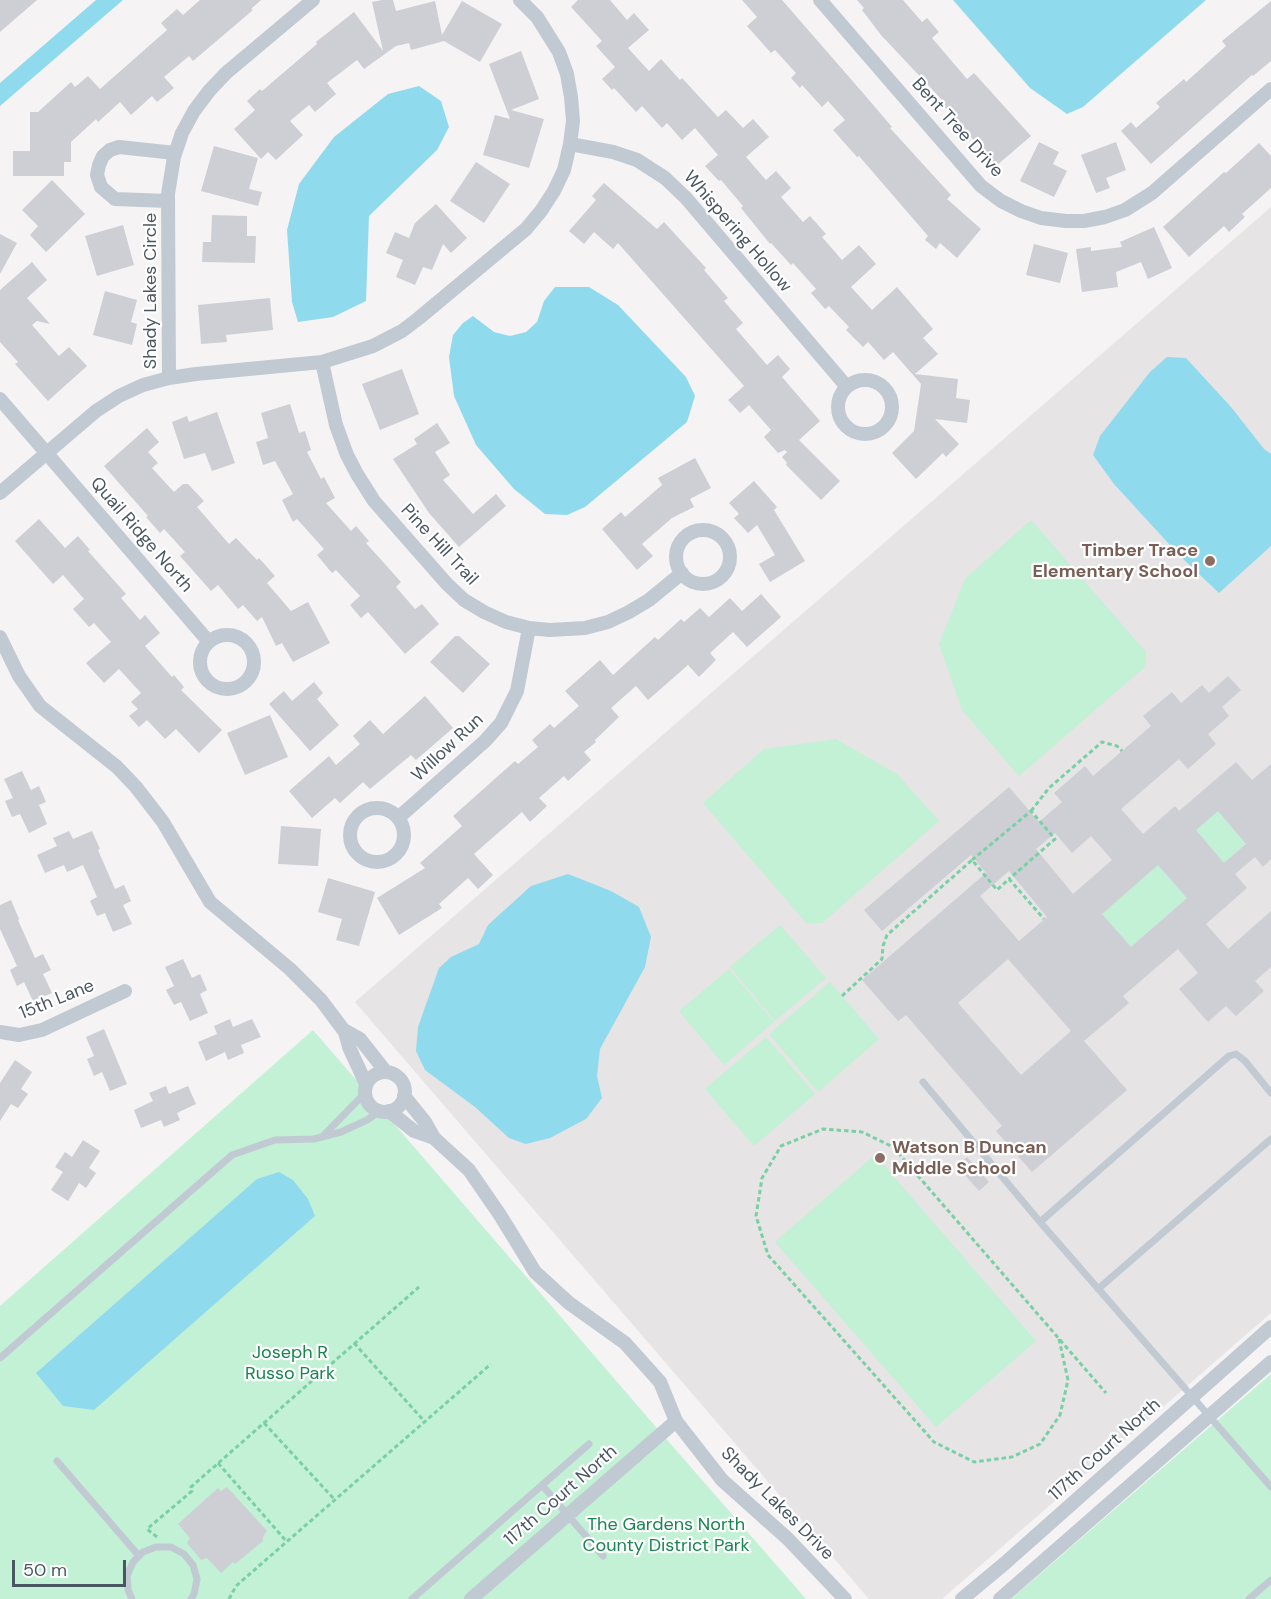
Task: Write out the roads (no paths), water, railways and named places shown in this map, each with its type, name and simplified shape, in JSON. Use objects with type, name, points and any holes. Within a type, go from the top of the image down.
[{"type":"street","name":"Shady Lakes Circle","points":[[313,0],[226,73],[194,111],[182,133],[169,182],[169,378],[322,362],[373,346],[402,331],[526,229],[554,191],[564,170],[573,121],[572,97],[559,52],[537,17],[520,0]]},
{"type":"street","name":"Bent Tree Drive","points":[[820,0],[981,186],[1001,201],[1041,218],[1084,221],[1125,210],[1152,193],[1271,89]]},
{"type":"street","name":"Whispering Hollow","points":[[570,144],[637,160],[665,178],[686,198],[847,387]]},
{"type":"street","points":[[168,201],[115,199],[101,187],[97,175],[103,156],[118,147],[175,153]]},
{"type":"street","name":"Pine Hill Trail","points":[[322,362],[336,425],[347,455],[374,501],[447,584],[464,600],[484,612],[529,628],[573,629],[608,622],[649,600],[682,573]]},
{"type":"street","points":[[0,493],[96,411],[119,396],[143,385],[169,378]]},
{"type":"street","name":"Quail Ridge North","points":[[0,399],[209,642]]},
{"type":"street","name":"Willow Run","points":[[398,818],[485,741],[501,723],[517,691],[529,628]]},
{"type":"street","points":[[0,637],[19,676],[40,706],[117,766],[136,787],[163,822],[210,902],[290,969],[321,1000],[344,1030],[369,1105],[385,1111],[399,1106],[404,1096],[401,1080],[386,1072],[360,1039],[344,1030]]},
{"type":"street","name":"15th Lane","points":[[0,1032],[19,1035],[42,1030],[125,991]]},
{"type":"street","points":[[365,1089],[374,1075],[386,1072]]},
{"type":"street","name":"Shady Lakes Drive","points":[[404,1096],[425,1122],[434,1138],[469,1170],[535,1272],[569,1303],[625,1343],[660,1382],[676,1421],[722,1480],[788,1539],[845,1598]]},
{"type":"street","name":"Shady Lakes Drive","points":[[385,1111],[414,1131],[434,1138]]},
{"type":"street","name":"117th Court North","points":[[962,1599],[1271,1327]]},
{"type":"street","points":[[1000,1599],[1271,1362]]},
{"type":"street","name":"117th Court North","points":[[471,1599],[676,1421]]},
{"type":"lane","points":[[1040,1222],[1229,1056],[1236,1054],[1245,1061],[1271,1093]]},
{"type":"lane","points":[[923,1082],[1040,1222],[1271,1487]]},
{"type":"lane","points":[[322,1137],[365,1089]]},
{"type":"lane","points":[[0,1358],[232,1155],[274,1140],[322,1137],[341,1132],[385,1111]]},
{"type":"lane","points":[[1098,1289],[1271,1139]]},
{"type":"lane","points":[[412,1599],[589,1444]]},
{"type":"lane","points":[[57,1461],[139,1556]]},
{"type":"lane","points":[[542,1485],[603,1556]]},
{"type":"lane","points":[[132,1599],[128,1590],[127,1576],[133,1562],[143,1552],[156,1547],[171,1547],[184,1554],[193,1565],[197,1579],[191,1599]]},
{"type":"lane","points":[[1249,1599],[1271,1580]]},
{"type":"water","points":[[96,0],[123,0],[0,106],[0,83]]},
{"type":"water","points":[[953,0],[1206,0],[1083,107],[1067,114],[1030,88]]},
{"type":"water","points":[[419,86],[441,101],[449,127],[437,150],[369,216],[366,301],[333,317],[298,322],[292,302],[287,230],[299,184],[334,137],[388,94]]},
{"type":"water","points":[[555,287],[589,287],[618,305],[686,377],[695,396],[687,422],[585,507],[567,515],[545,514],[514,489],[476,445],[454,396],[449,357],[453,335],[463,323],[473,316],[494,332],[510,336],[526,332],[537,322],[544,301]]},
{"type":"water","points":[[1167,357],[1186,358],[1231,407],[1264,449],[1271,454],[1271,546],[1219,593],[1180,556],[1114,484],[1093,455],[1100,436],[1150,372]]},
{"type":"water","points":[[568,874],[611,891],[639,907],[651,937],[645,967],[600,1049],[597,1076],[602,1098],[586,1119],[550,1138],[526,1144],[509,1138],[475,1107],[425,1070],[416,1051],[418,1027],[439,968],[451,957],[479,944],[488,925],[531,886]]},
{"type":"water","points":[[279,1172],[293,1180],[308,1199],[315,1216],[94,1410],[63,1406],[36,1373],[257,1179]]},
{"type":"place","name":"Timber Trace Elementary School","points":[[1210,561]]},
{"type":"place","name":"Watson B Duncan Middle School","points":[[880,1158]]},
{"type":"park label","name":"Joseph R Russo Park","points":[[290,1363]]},
{"type":"park label","name":"The Gardens North County District Park","points":[[666,1535]]}]
